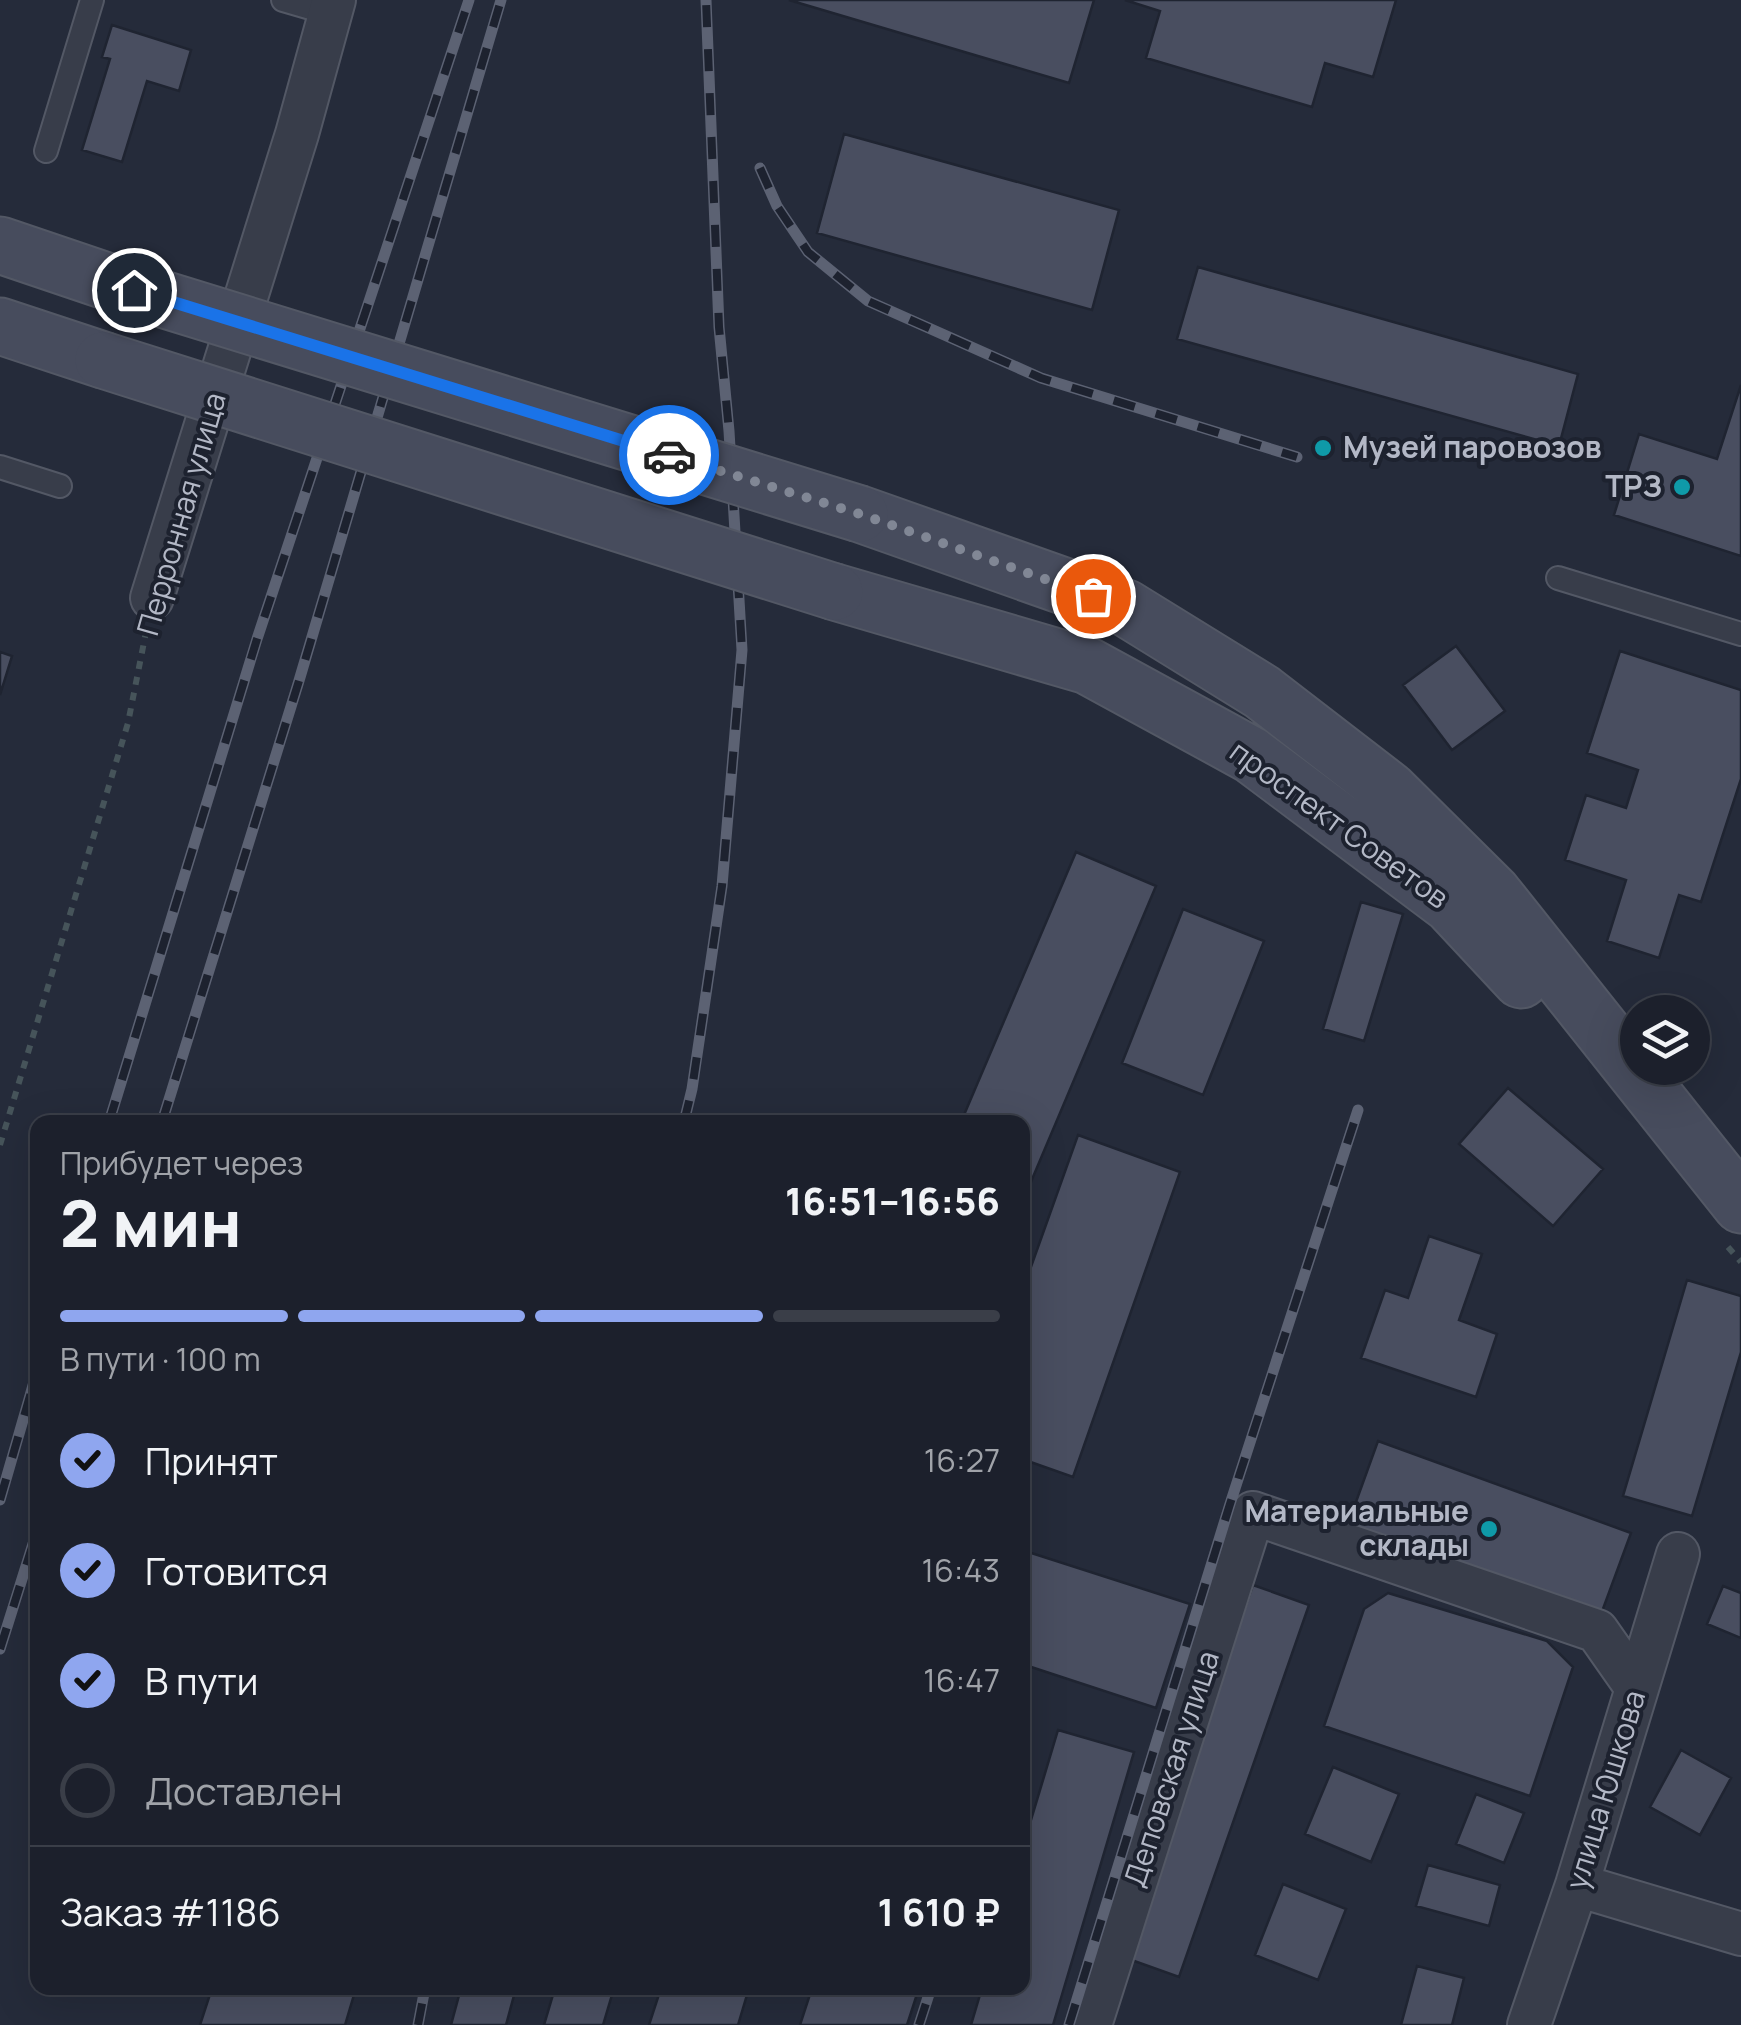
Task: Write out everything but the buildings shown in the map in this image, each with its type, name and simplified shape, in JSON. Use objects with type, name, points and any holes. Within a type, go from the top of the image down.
[{"type":"main road","name":"проспект Советов","points":[[0,245],[860,514],[1126,608],[1262,692],[1332,746],[1388,790],[1494,893],[1732,1217]]},
{"type":"main road","name":"проспект Советов","points":[[0,326],[835,592],[1088,666],[1251,755],[1451,905],[1732,1217]]},
{"type":"street","name":"Перронная улица","points":[[152,598],[332,7]]},
{"type":"street","name":"Деповская улица","points":[[1090,2025],[1254,1513],[1597,1631],[1638,1688]]},
{"type":"street","name":"улица Юшкова","points":[[1529,2025],[1577,1885],[1678,1554]]},
{"type":"street","points":[[1577,1885],[1741,1934]]},
{"type":"lane","points":[[46,150],[92,0]]},
{"type":"lane","points":[[283,0],[332,7]]},
{"type":"lane","points":[[0,467],[60,486]]},
{"type":"lane","points":[[1558,578],[1741,634]]},
{"type":"path","name":"Перронная улица","points":[[0,1145],[128,723],[152,598]]},
{"type":"path","points":[[1732,1217],[1741,1262]]},
{"type":"railway","points":[[111,1115],[257,639],[469,0]]},
{"type":"railway","points":[[164,1115],[298,684],[501,0]]},
{"type":"railway","points":[[686,1115],[722,886],[742,650],[719,327],[706,0]]},
{"type":"railway","points":[[760,168],[777,206],[808,252],[868,301],[1041,378],[1297,457]]},
{"type":"railway","points":[[1069,2025],[1230,1504],[1358,1110]]},
{"type":"railway","points":[[0,1500],[30,1396]]},
{"type":"railway","points":[[0,1649],[30,1553]]},
{"type":"railway","points":[[418,2025],[424,1995]]},
{"type":"railway","points":[[919,2025],[929,1995]]},
{"type":"way so far","points":[[669,455],[860,514],[1093,596]]},
{"type":"place","name":"Музей паровозов","points":[[1323,448]]},
{"type":"place","name":"ТРЗ","points":[[1682,487]]},
{"type":"place","name":"Материальные склады","points":[[1489,1529]]},
{"type":"route","points":[[134,290],[669,455]]}]
